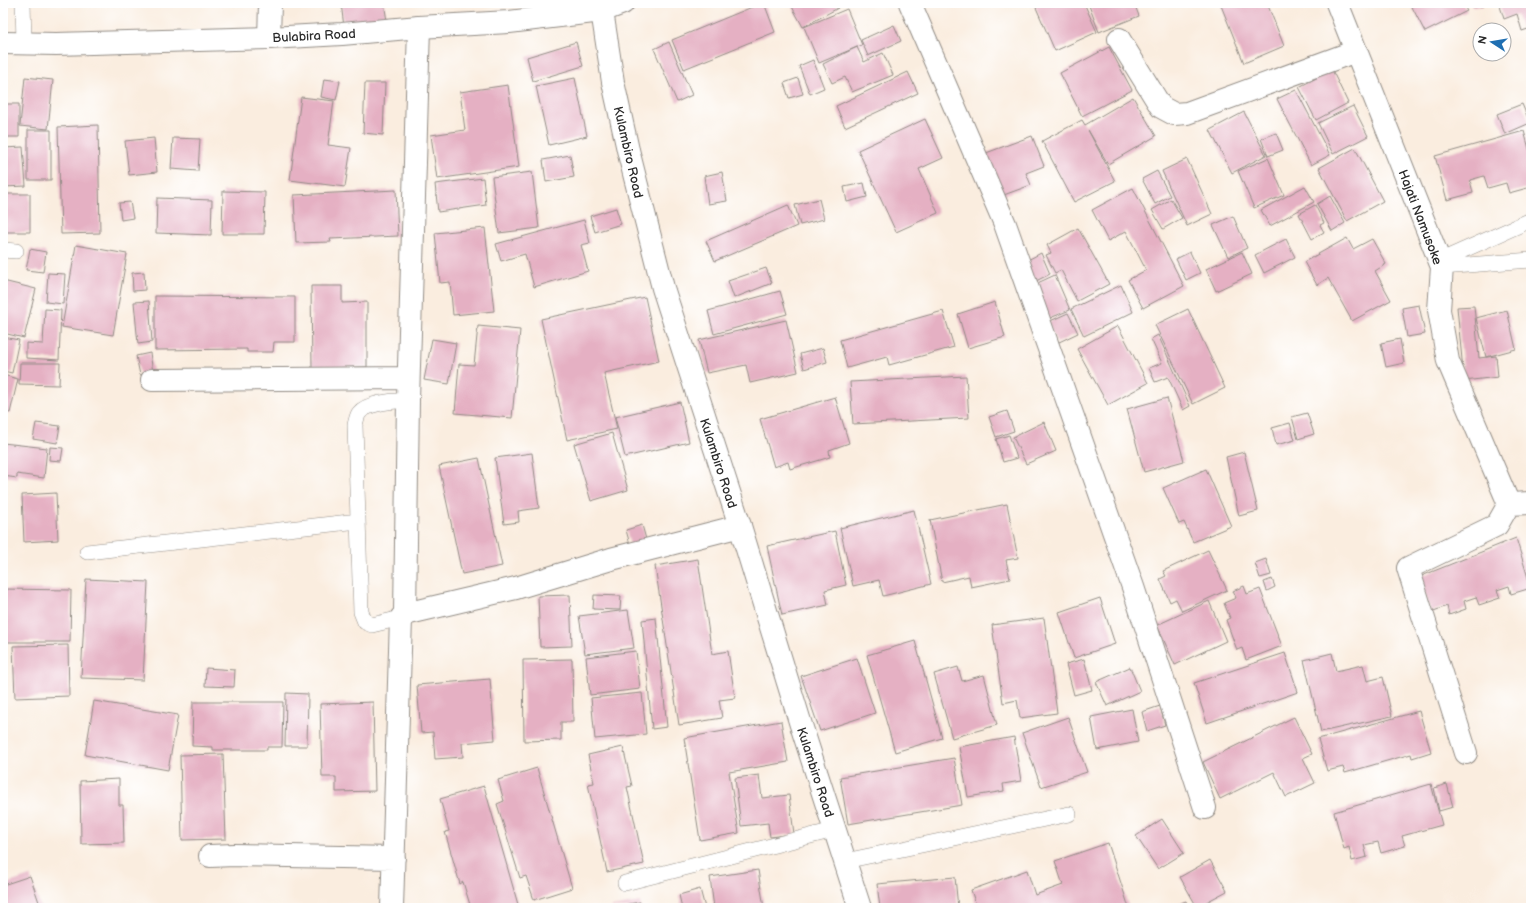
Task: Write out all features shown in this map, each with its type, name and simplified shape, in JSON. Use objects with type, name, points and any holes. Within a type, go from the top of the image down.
[{"type":"street","points":[[269,38],[270,3]]},
{"type":"street","name":"Bulabira Road","points":[[13,43],[56,44],[269,38],[342,34],[419,27],[509,22],[602,11],[623,3]]},
{"type":"street","points":[[910,3],[1005,224],[1133,587],[1205,808]]},
{"type":"street","name":"Hajati Namusoke","points":[[1337,3],[1440,264],[1439,310],[1448,361],[1509,504]]},
{"type":"street","name":"Kulambiro Road","points":[[602,11],[613,82],[628,150],[663,288],[740,526],[834,830],[860,908]]},
{"type":"street","points":[[392,908],[403,616],[408,378],[419,27]]},
{"type":"street","points":[[1119,39],[1161,107],[1174,114],[1187,113],[1356,51]]},
{"type":"street","points":[[152,380],[408,378]]},
{"type":"street","points":[[1466,753],[1408,568],[1497,525],[1509,504],[1531,503]]},
{"type":"street","points":[[403,616],[516,588],[611,559],[740,526]]},
{"type":"street","points":[[210,856],[242,855],[394,858]]},
{"type":"lane","points":[[13,43],[23,3]]},
{"type":"lane","points":[[1440,264],[1531,220]]},
{"type":"lane","points":[[1440,264],[1531,260]]},
{"type":"lane","points":[[403,616],[372,625],[365,622],[361,612],[355,424],[360,412],[370,406],[387,402],[408,400]]},
{"type":"lane","points":[[86,552],[358,521]]},
{"type":"lane","points":[[845,861],[1069,814]]},
{"type":"lane","points":[[625,883],[834,830]]},
{"type":"building","points":[[341,3],[384,3],[387,21],[344,27]]},
{"type":"building","points":[[764,3],[775,32],[684,69],[672,40]]},
{"type":"building","points":[[790,3],[835,3],[838,8],[803,27]]},
{"type":"building","points":[[1034,3],[1084,3],[1097,32],[1055,51]]},
{"type":"building","points":[[1088,3],[1134,3],[1139,16],[1099,32]]},
{"type":"building","points":[[1220,3],[1267,3],[1284,46],[1244,63]]},
{"type":"building","points":[[1416,3],[1462,3],[1467,11],[1425,32],[1411,5]]},
{"type":"building","points":[[1471,3],[1483,3],[1483,6],[1472,7]]},
{"type":"building","points":[[1499,3],[1531,3],[1531,28],[1522,31],[1517,14],[1504,19]]},
{"type":"building","points":[[847,9],[862,45],[819,63],[804,27]]},
{"type":"building","points":[[894,25],[901,41],[868,56],[861,40]]},
{"type":"building","points":[[576,42],[583,66],[533,81],[527,57]]},
{"type":"building","points":[[669,42],[692,95],[677,102],[654,49]]},
{"type":"building","points":[[857,47],[864,62],[883,53],[893,75],[852,92],[845,77],[832,83],[823,64]]},
{"type":"building","points":[[1109,47],[1132,90],[1082,116],[1060,73]]},
{"type":"building","points":[[813,60],[824,88],[810,94],[799,66]]},
{"type":"building","points":[[1332,70],[1348,103],[1316,120],[1299,87]]},
{"type":"building","points":[[908,72],[918,93],[845,127],[836,106]]},
{"type":"building","points":[[25,77],[53,80],[48,129],[20,126]]},
{"type":"building","points":[[575,78],[587,136],[549,145],[536,86]]},
{"type":"building","points":[[798,78],[803,94],[789,98],[784,83]]},
{"type":"building","points":[[324,79],[340,81],[336,100],[321,97]]},
{"type":"building","points":[[365,83],[385,83],[383,135],[363,133]]},
{"type":"building","points":[[508,85],[519,167],[437,179],[431,135],[465,130],[460,92]]},
{"type":"building","points":[[1296,90],[1330,155],[1311,165],[1277,99]]},
{"type":"building","points":[[301,97],[334,101],[328,145],[351,148],[345,187],[290,180]]},
{"type":"building","points":[[1133,97],[1156,136],[1108,164],[1088,130],[1115,181],[1074,202],[1042,141],[1082,120],[1085,125]]},
{"type":"building","points":[[3,104],[19,104],[19,137],[3,137]]},
{"type":"building","points":[[1522,104],[1530,123],[1505,134],[1497,114]]},
{"type":"building","points":[[1353,106],[1368,136],[1333,154],[1318,123]]},
{"type":"building","points":[[1244,112],[1266,155],[1232,173],[1210,130]]},
{"type":"building","points":[[925,119],[943,158],[919,169],[938,213],[896,232],[858,150]]},
{"type":"building","points":[[98,125],[100,233],[61,234],[58,127]]},
{"type":"building","points":[[28,130],[51,130],[51,180],[28,180]]},
{"type":"building","points":[[1524,131],[1531,156],[1531,187],[1509,193],[1506,183],[1488,188],[1484,176],[1470,180],[1473,193],[1447,200],[1435,156]]},
{"type":"building","points":[[1276,133],[1283,150],[1268,156],[1261,139]]},
{"type":"building","points":[[1032,136],[1044,166],[1026,173],[1031,185],[1001,196],[986,153]]},
{"type":"building","points":[[154,138],[157,172],[129,175],[125,141]]},
{"type":"building","points":[[173,138],[200,139],[198,171],[171,169]]},
{"type":"building","points":[[23,147],[26,186],[3,187],[3,148]]},
{"type":"building","points":[[1355,148],[1383,201],[1347,221],[1319,168]]},
{"type":"building","points":[[570,155],[574,177],[546,182],[543,160]]},
{"type":"building","points":[[1268,158],[1284,195],[1254,208],[1238,171]]},
{"type":"building","points":[[1187,159],[1212,214],[1187,226],[1162,171]]},
{"type":"building","points":[[1157,171],[1170,196],[1155,204],[1142,179]]},
{"type":"building","points":[[532,172],[539,228],[499,233],[492,177]]},
{"type":"building","points":[[722,172],[727,201],[708,204],[704,176]]},
{"type":"building","points":[[483,178],[486,205],[438,212],[435,184]]},
{"type":"building","points":[[864,183],[867,197],[847,202],[844,187]]},
{"type":"building","points":[[1305,186],[1314,202],[1270,226],[1261,210]]},
{"type":"building","points":[[1133,188],[1184,286],[1143,308],[1128,280],[1146,270],[1126,231],[1108,241],[1092,210]]},
{"type":"building","points":[[396,190],[398,236],[330,239],[331,242],[296,243],[294,195]]},
{"type":"building","points":[[223,191],[265,192],[264,234],[222,234]]},
{"type":"building","points":[[3,194],[30,194],[30,232],[3,232]]},
{"type":"building","points":[[1330,196],[1345,223],[1332,231],[1317,204]]},
{"type":"building","points":[[157,198],[212,200],[211,235],[156,233]]},
{"type":"building","points":[[819,199],[824,219],[800,225],[795,205]]},
{"type":"building","points":[[1171,199],[1182,218],[1163,229],[1152,210]]},
{"type":"building","points":[[130,202],[133,218],[121,220],[119,203]]},
{"type":"building","points":[[788,205],[797,226],[715,261],[706,241]]},
{"type":"building","points":[[1315,205],[1324,223],[1320,225],[1324,232],[1312,239],[1299,214]]},
{"type":"building","points":[[616,208],[621,224],[595,232],[590,216]]},
{"type":"building","points":[[1233,216],[1247,248],[1228,257],[1213,225]]},
{"type":"building","points":[[584,220],[590,243],[581,245],[588,271],[534,287],[525,254],[501,261],[496,244]]},
{"type":"building","points":[[485,228],[494,311],[453,315],[450,282],[440,283],[435,233]]},
{"type":"building","points":[[1078,228],[1109,284],[1077,301],[1061,270],[1055,273],[1046,255],[1051,253],[1047,245]]},
{"type":"building","points":[[1347,238],[1353,249],[1372,239],[1386,264],[1375,271],[1391,300],[1352,321],[1328,278],[1317,285],[1304,262]]},
{"type":"building","points":[[1286,239],[1295,257],[1264,273],[1255,255]]},
{"type":"building","points":[[76,245],[127,254],[113,335],[62,327]]},
{"type":"building","points":[[30,249],[46,252],[43,272],[26,270]]},
{"type":"building","points":[[1190,252],[1200,273],[1186,280],[1176,259]]},
{"type":"building","points":[[1242,252],[1252,274],[1216,291],[1206,269]]},
{"type":"building","points":[[1041,253],[1050,274],[1034,282],[1024,262]]},
{"type":"building","points":[[766,268],[772,283],[734,298],[728,281]]},
{"type":"building","points":[[144,272],[145,290],[133,291],[132,273]]},
{"type":"building","points":[[48,273],[65,274],[63,304],[46,302]]},
{"type":"building","points":[[1055,275],[1070,310],[1045,320],[1031,286]]},
{"type":"building","points":[[3,281],[36,289],[24,338],[3,333]]},
{"type":"building","points":[[1121,285],[1133,312],[1084,336],[1071,309]]},
{"type":"building","points":[[311,286],[342,286],[342,303],[367,302],[367,367],[312,368]]},
{"type":"building","points":[[780,291],[787,314],[714,334],[708,311]]},
{"type":"building","points":[[155,296],[295,297],[295,342],[274,342],[273,352],[247,352],[247,349],[155,350]]},
{"type":"building","points":[[645,297],[659,361],[604,373],[617,429],[567,440],[541,319]]},
{"type":"building","points":[[149,301],[152,342],[138,344],[134,302]]},
{"type":"building","points":[[995,302],[1005,337],[968,348],[958,314]]},
{"type":"building","points":[[1419,305],[1425,334],[1407,337],[1402,308]]},
{"type":"building","points":[[1474,306],[1479,358],[1496,356],[1498,377],[1464,381],[1457,307]]},
{"type":"building","points":[[45,309],[61,310],[59,360],[26,358],[26,343],[43,344]]},
{"type":"building","points":[[1188,309],[1225,388],[1193,404],[1155,325]]},
{"type":"building","points":[[1507,310],[1516,349],[1486,357],[1476,318]]},
{"type":"building","points":[[943,311],[954,347],[889,365],[887,357],[847,368],[840,340]]},
{"type":"building","points":[[1068,313],[1078,333],[1057,343],[1048,322]]},
{"type":"building","points":[[786,320],[798,372],[750,383],[746,365],[707,373],[699,340]]},
{"type":"building","points":[[478,326],[520,330],[512,418],[455,413],[459,364],[474,365]]},
{"type":"building","points":[[1118,326],[1148,383],[1108,405],[1077,349]]},
{"type":"building","points":[[1158,335],[1190,406],[1183,410],[1168,377],[1155,382],[1149,368],[1162,363],[1151,339]]},
{"type":"building","points":[[3,337],[19,340],[12,373],[3,371]]},
{"type":"building","points":[[432,339],[456,343],[449,384],[424,380]]},
{"type":"building","points":[[1400,339],[1404,363],[1386,367],[1381,343]]},
{"type":"building","points":[[823,348],[827,362],[804,369],[800,354]]},
{"type":"building","points":[[150,353],[153,372],[140,375],[136,356]]},
{"type":"building","points":[[20,363],[60,363],[59,385],[19,384]]},
{"type":"building","points":[[3,375],[18,379],[10,413],[3,411]]},
{"type":"building","points":[[966,376],[969,418],[853,424],[850,382]]},
{"type":"building","points":[[835,397],[849,443],[829,450],[830,457],[790,469],[788,462],[774,467],[760,419]]},
{"type":"building","points":[[1167,398],[1184,461],[1144,472],[1127,409]]},
{"type":"building","points":[[680,402],[689,442],[625,457],[615,417]]},
{"type":"building","points":[[1007,411],[1014,431],[996,437],[989,417]]},
{"type":"building","points":[[1307,413],[1314,434],[1298,439],[1292,417]]},
{"type":"building","points":[[1044,422],[1056,451],[1026,464],[1013,437]]},
{"type":"building","points":[[36,423],[60,426],[57,443],[33,439]]},
{"type":"building","points":[[1290,423],[1295,440],[1276,445],[1272,428]]},
{"type":"building","points":[[612,433],[628,490],[591,501],[574,444]]},
{"type":"building","points":[[1009,435],[1017,458],[1003,462],[996,439]]},
{"type":"building","points":[[3,443],[47,448],[44,478],[17,474],[17,478],[3,476]]},
{"type":"building","points":[[50,447],[63,448],[61,461],[49,460]]},
{"type":"building","points":[[1244,452],[1258,511],[1239,516],[1226,457]]},
{"type":"building","points":[[532,453],[539,508],[518,511],[519,522],[504,524],[495,458]]},
{"type":"building","points":[[479,458],[502,566],[462,574],[439,466]]},
{"type":"building","points":[[1206,469],[1231,526],[1193,542],[1184,522],[1179,524],[1163,488]]},
{"type":"building","points":[[56,493],[58,540],[24,542],[22,495]]},
{"type":"building","points":[[1007,504],[1018,558],[1006,560],[1010,579],[971,587],[969,576],[942,582],[930,520]]},
{"type":"building","points":[[914,510],[931,584],[883,596],[879,580],[853,586],[840,528]]},
{"type":"building","points":[[642,525],[647,543],[631,548],[626,530]]},
{"type":"building","points":[[835,531],[846,585],[825,590],[828,605],[782,615],[767,546]]},
{"type":"building","points":[[1516,538],[1531,588],[1511,594],[1509,586],[1497,590],[1500,598],[1479,605],[1476,597],[1464,601],[1466,609],[1449,615],[1447,606],[1431,612],[1419,577]]},
{"type":"building","points":[[1208,550],[1227,590],[1182,611],[1176,599],[1170,602],[1160,579],[1166,576],[1163,571]]},
{"type":"building","points":[[698,559],[712,654],[728,651],[735,698],[719,700],[722,718],[679,725],[655,566]]},
{"type":"building","points":[[1266,559],[1271,575],[1260,578],[1255,563]]},
{"type":"building","points":[[86,579],[148,582],[143,680],[81,678]]},
{"type":"building","points":[[1272,579],[1275,587],[1267,591],[1264,582]]},
{"type":"building","points":[[1244,586],[1247,594],[1260,589],[1282,646],[1246,660],[1242,648],[1237,650],[1226,620],[1230,618],[1224,603],[1236,598],[1233,591]]},
{"type":"building","points":[[3,589],[71,590],[70,642],[3,642]]},
{"type":"building","points":[[570,595],[572,646],[540,647],[538,596]]},
{"type":"building","points":[[594,595],[621,596],[620,610],[593,609]]},
{"type":"building","points":[[1100,598],[1115,644],[1074,658],[1059,612]]},
{"type":"building","points":[[1209,601],[1226,641],[1175,665],[1157,625]]},
{"type":"building","points":[[628,610],[634,648],[585,654],[579,616]]},
{"type":"building","points":[[656,618],[667,727],[652,729],[642,620]]},
{"type":"building","points":[[1044,618],[1057,713],[1020,718],[1017,700],[1003,703],[992,625]]},
{"type":"building","points":[[915,641],[942,738],[895,752],[867,655]]},
{"type":"building","points":[[68,645],[69,696],[15,698],[13,646]]},
{"type":"building","points":[[636,651],[640,689],[590,695],[586,657]]},
{"type":"building","points":[[1285,653],[1298,692],[1207,723],[1194,683]]},
{"type":"building","points":[[1332,653],[1336,671],[1363,665],[1367,681],[1383,677],[1392,716],[1321,732],[1304,660]]},
{"type":"building","points":[[857,658],[875,713],[820,731],[801,676]]},
{"type":"building","points":[[572,659],[573,722],[561,722],[561,740],[524,741],[523,660]]},
{"type":"building","points":[[1084,659],[1092,690],[1074,695],[1066,664]]},
{"type":"building","points":[[958,667],[962,681],[984,675],[997,725],[952,738],[934,674]]},
{"type":"building","points":[[1130,667],[1140,691],[1107,706],[1096,682]]},
{"type":"building","points":[[206,668],[235,670],[234,687],[205,686]]},
{"type":"building","points":[[490,679],[495,740],[462,743],[463,757],[435,759],[433,732],[421,733],[417,685]]},
{"type":"building","points":[[286,693],[308,694],[307,746],[285,746]]},
{"type":"building","points":[[642,693],[646,734],[595,739],[591,698]]},
{"type":"building","points":[[94,701],[178,715],[168,770],[85,755]]},
{"type":"building","points":[[193,702],[283,702],[282,747],[267,747],[267,750],[213,750],[213,747],[192,746]]},
{"type":"building","points":[[373,702],[375,791],[336,792],[336,777],[322,777],[320,704]]},
{"type":"building","points":[[1160,706],[1165,725],[1147,731],[1142,712]]},
{"type":"building","points":[[1132,709],[1138,742],[1097,750],[1091,717]]},
{"type":"building","points":[[1419,711],[1431,752],[1412,758],[1411,754],[1345,773],[1343,767],[1327,771],[1318,739]]},
{"type":"building","points":[[1068,717],[1087,772],[1041,787],[1022,733]]},
{"type":"building","points":[[1294,717],[1312,754],[1303,758],[1315,783],[1286,797],[1274,772],[1220,799],[1203,762]]},
{"type":"building","points":[[781,721],[788,762],[729,772],[739,833],[700,840],[684,738]]},
{"type":"building","points":[[1014,737],[1021,781],[1003,784],[1004,791],[968,797],[959,747]]},
{"type":"building","points":[[623,747],[632,786],[627,787],[644,864],[607,872],[588,784],[594,783],[588,755]]},
{"type":"building","points":[[223,754],[226,839],[182,840],[180,755]]},
{"type":"building","points":[[954,758],[962,805],[848,824],[840,777]]},
{"type":"building","points":[[537,768],[572,888],[534,900],[526,876],[520,878],[497,804],[504,801],[498,780]]},
{"type":"building","points":[[759,775],[762,798],[789,795],[794,834],[770,837],[768,823],[741,826],[735,778]]},
{"type":"building","points":[[119,779],[119,805],[123,805],[124,843],[81,844],[80,781]]},
{"type":"building","points":[[1431,784],[1442,825],[1402,836],[1405,846],[1381,853],[1378,842],[1364,845],[1367,857],[1352,861],[1349,847],[1344,849],[1334,812]]},
{"type":"building","points":[[1447,784],[1453,807],[1439,811],[1434,788]]},
{"type":"building","points":[[484,786],[519,908],[471,908],[463,882],[460,884],[445,832],[449,831],[440,799]]},
{"type":"building","points":[[1162,819],[1184,853],[1158,869],[1136,836]]},
{"type":"building","points":[[1108,843],[1129,908],[977,908],[971,890],[1027,870],[1035,895],[1063,885],[1055,861]]},
{"type":"building","points":[[1210,860],[1227,891],[1197,907],[1180,877]]},
{"type":"building","points":[[758,870],[764,908],[714,908],[710,877]]},
{"type":"building","points":[[30,876],[41,908],[3,908],[3,885]]},
{"type":"building","points":[[955,877],[958,908],[880,908],[877,884]]},
{"type":"building","points":[[700,889],[705,908],[682,908],[679,895]]},
{"type":"building","points":[[1186,901],[1188,908],[1167,908]]},
{"type":"building","points":[[640,902],[641,908],[612,908],[612,907]]}]
